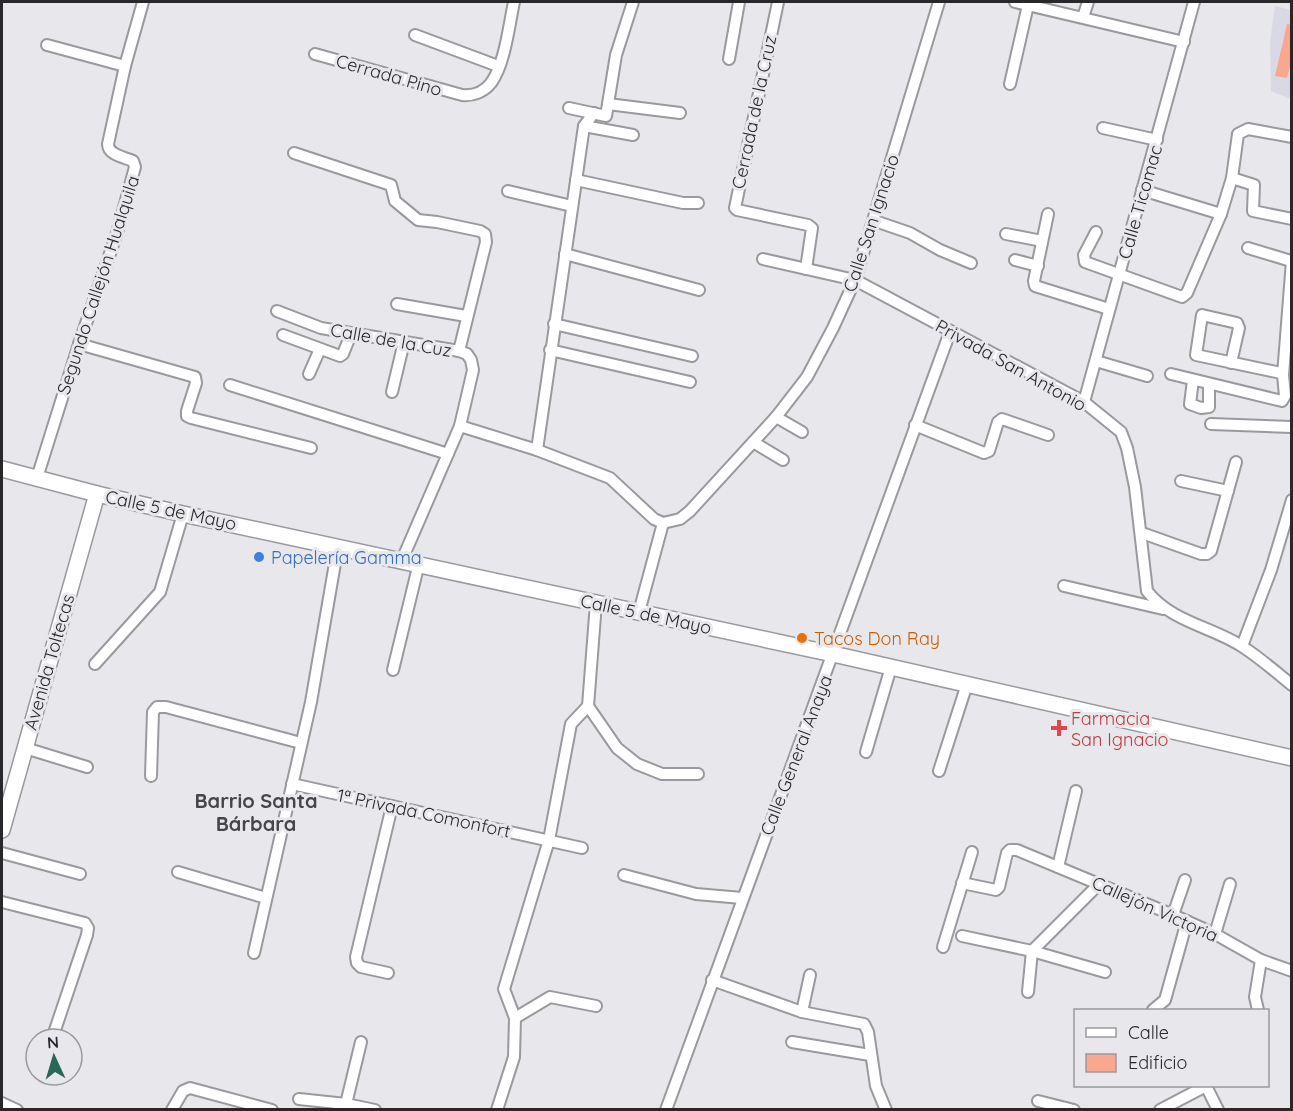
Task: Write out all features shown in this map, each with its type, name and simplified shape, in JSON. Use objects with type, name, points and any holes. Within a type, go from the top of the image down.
[{"type":"street","name":"Segundo Callejón Hualquila","points":[[37,478],[117,233],[135,167],[133,161],[111,152],[108,148],[125,66],[143,2]]},
{"type":"street","points":[[415,35],[498,66],[514,2]]},
{"type":"street","points":[[569,108],[606,116],[616,54],[633,2]]},
{"type":"street","points":[[729,59],[739,2]]},
{"type":"street","name":"Cerrada de la Cruz","points":[[778,2],[735,207],[737,210],[808,225],[812,228],[806,269]]},
{"type":"street","name":"Calle San Ignacio","points":[[663,523],[680,519],[690,512],[776,417],[807,377],[855,280],[939,2]]},
{"type":"street","points":[[1015,2],[1184,42]]},
{"type":"street","points":[[1083,17],[1088,2]]},
{"type":"street","name":"Calle Ticomac","points":[[1084,402],[1194,2]]},
{"type":"street","points":[[1010,84],[1028,5]]},
{"type":"street","points":[[47,45],[125,66]]},
{"type":"street","name":"Cerrada Pino","points":[[315,54],[471,96],[491,83],[498,66]]},
{"type":"street","points":[[608,104],[680,113]]},
{"type":"street","points":[[537,450],[584,126],[594,113]]},
{"type":"street","points":[[584,126],[633,135]]},
{"type":"street","points":[[1103,128],[1157,140]]},
{"type":"street","points":[[1096,232],[1083,259],[1085,262],[1182,297],[1187,293],[1221,214],[1232,178],[1238,134],[1248,129],[1292,137]]},
{"type":"street","points":[[294,153],[391,185],[395,201],[418,220],[480,231],[485,234],[486,242],[459,351]]},
{"type":"street","points":[[1232,178],[1254,185],[1253,211],[1292,219]]},
{"type":"street","points":[[576,180],[683,203],[698,203]]},
{"type":"street","points":[[508,190],[572,206]]},
{"type":"street","points":[[1142,190],[1221,214]]},
{"type":"street","points":[[1048,214],[1034,281],[1035,286],[1109,309]]},
{"type":"street","points":[[874,220],[910,232],[940,250],[971,263]]},
{"type":"street","points":[[1005,234],[1042,241]]},
{"type":"street","points":[[1171,374],[1282,401],[1285,396],[1286,382],[1292,261],[1248,248]]},
{"type":"street","points":[[565,254],[699,290]]},
{"type":"street","name":"Privada San Antonio","points":[[764,259],[855,280],[1084,402],[1121,432],[1127,448],[1142,533],[1144,580],[1147,591],[1154,601],[1167,610],[1242,646],[1292,684]]},
{"type":"street","points":[[1016,260],[1038,266]]},
{"type":"street","points":[[397,304],[466,316]]},
{"type":"street","name":"Calle de la Cuz","points":[[277,311],[321,328],[459,351],[467,354],[471,360],[474,370],[460,426],[402,560]]},
{"type":"street","points":[[1231,363],[1239,328],[1237,323],[1205,314],[1201,317],[1196,355],[1231,363],[1286,382]]},
{"type":"street","points":[[554,324],[692,356]]},
{"type":"street","name":"Calle General Anaya","points":[[666,1110],[950,332]]},
{"type":"street","points":[[284,335],[340,356],[351,334]]},
{"type":"street","points":[[392,392],[404,342]]},
{"type":"street","points":[[79,344],[195,377],[196,383],[187,411],[187,416],[191,418],[311,448]]},
{"type":"street","points":[[309,374],[320,349]]},
{"type":"street","points":[[550,350],[690,382]]},
{"type":"street","points":[[1096,361],[1147,376]]},
{"type":"street","points":[[1193,380],[1190,404],[1201,408],[1209,406],[1209,384]]},
{"type":"street","points":[[230,385],[448,454]]},
{"type":"street","points":[[776,417],[802,432]]},
{"type":"street","points":[[915,425],[984,453],[989,451],[998,422],[1002,419],[1048,435]]},
{"type":"street","points":[[1211,424],[1292,427]]},
{"type":"street","points":[[460,426],[537,450],[610,478],[654,519],[663,523],[639,612]]},
{"type":"street","points":[[753,442],[783,460]]},
{"type":"street","points":[[1142,533],[1207,554],[1211,551],[1236,462]]},
{"type":"street","name":"Calle 5 de Mayo","points":[[2,469],[183,514],[833,654],[1292,758]]},
{"type":"street","points":[[1181,481],[1228,491]]},
{"type":"street","name":"Avenida Toltecas","points":[[2,830],[6,796],[25,748],[97,494]]},
{"type":"street","points":[[1242,646],[1271,570],[1292,500]]},
{"type":"street","points":[[95,664],[160,592],[183,514]]},
{"type":"street","points":[[254,953],[311,702],[338,546]]},
{"type":"street","points":[[393,670],[419,563]]},
{"type":"street","points":[[1064,585],[1167,610]]},
{"type":"street","points":[[497,1110],[514,1057],[515,1018],[504,989],[549,840],[571,724],[588,706],[596,603]]},
{"type":"street","points":[[866,752],[891,667]]},
{"type":"street","points":[[939,771],[967,684]]},
{"type":"street","points":[[151,776],[153,712],[157,706],[301,743]]},
{"type":"street","points":[[588,706],[617,748],[637,764],[662,774],[698,774]]},
{"type":"street","points":[[25,748],[87,767]]},
{"type":"street","name":"1ª Privada Comonfort","points":[[292,784],[582,848]]},
{"type":"street","points":[[1058,867],[1076,790]]},
{"type":"street","points":[[388,973],[361,967],[356,957],[392,806]]},
{"type":"street","name":"Callejón Victoria","points":[[962,883],[996,890],[999,887],[1007,854],[1010,850],[1017,850],[1187,921],[1261,960],[1292,971]]},
{"type":"street","points":[[943,947],[972,852]]},
{"type":"street","points":[[2,853],[80,874]]},
{"type":"street","points":[[178,872],[266,898]]},
{"type":"street","points":[[624,875],[696,894],[742,898]]},
{"type":"street","points":[[1173,915],[1185,880]]},
{"type":"street","points":[[1028,992],[1032,951],[1100,884]]},
{"type":"street","points":[[1215,934],[1230,884]]},
{"type":"street","points":[[2,902],[85,923],[88,928],[56,1027]]},
{"type":"street","points":[[1155,1009],[1165,1000],[1187,921]]},
{"type":"street","points":[[962,936],[1032,951],[1105,972]]},
{"type":"street","points":[[1258,1009],[1255,997],[1261,960]]},
{"type":"street","points":[[802,1012],[810,975]]},
{"type":"street","points":[[712,980],[802,1012],[864,1024],[868,1032],[876,1086],[886,1110]]},
{"type":"street","points":[[515,1018],[550,997],[596,1006]]},
{"type":"street","points":[[346,1104],[361,1042]]},
{"type":"street","points":[[792,1042],[870,1055]]},
{"type":"street","points":[[1160,1110],[1204,1087]]},
{"type":"street","points":[[1206,1087],[1218,1110]]},
{"type":"street","points":[[172,1110],[183,1091],[190,1088],[272,1110]]},
{"type":"street","points":[[300,1099],[375,1110]]},
{"type":"street","points":[[1038,1101],[1074,1110]]},
{"type":"street","points":[[2,1103],[17,1110]]},
{"type":"shaded area","points":[[1275,6],[1291,10],[1291,99],[1271,91],[1270,42]]},
{"type":"building","points":[[1287,24],[1292,25],[1292,59],[1287,78],[1275,76]]},
{"type":"place","name":"Papelería Gamma","points":[[259,557]]},
{"type":"place","name":"Tacos Don Ray","points":[[802,638]]},
{"type":"place","name":"Farmacia San Ignacio","points":[[1059,728]]},
{"type":"district","name":"Barrio Santa Bárbara","points":[[256,812]]}]
